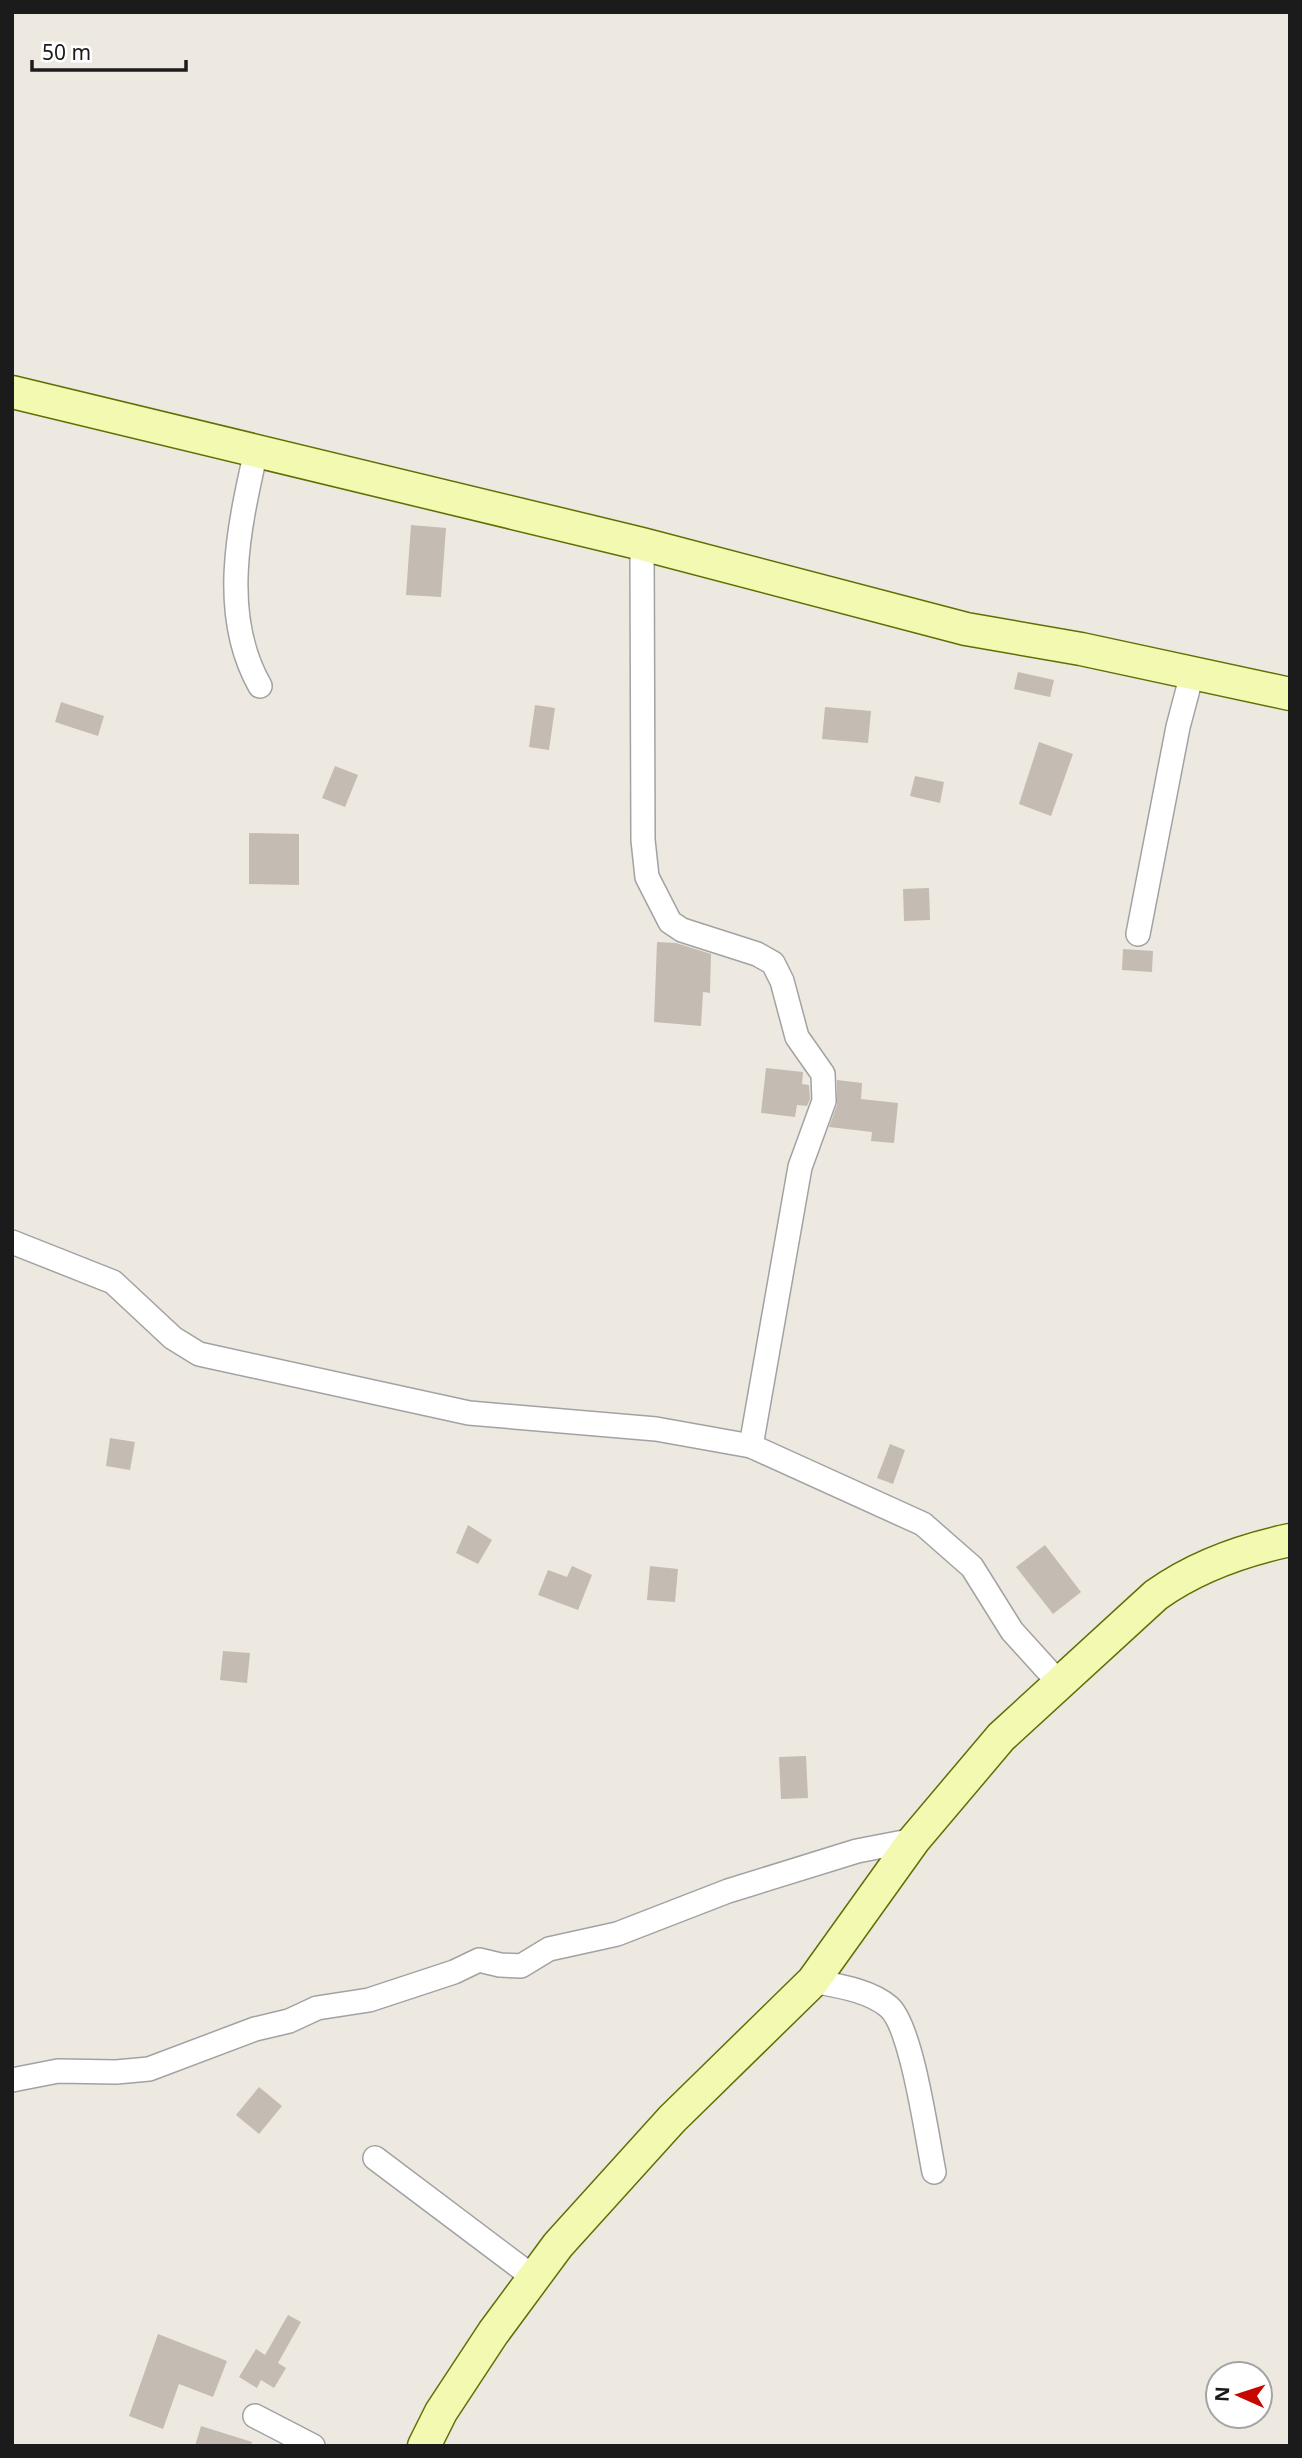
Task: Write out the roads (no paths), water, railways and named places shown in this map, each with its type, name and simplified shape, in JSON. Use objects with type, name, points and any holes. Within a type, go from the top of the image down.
[{"type":"street","points":[[12,392],[642,544],[966,629],[1081,649],[1290,694]]},
{"type":"street","points":[[256,450],[240,522],[236,590],[241,634],[250,668],[260,686]]},
{"type":"street","points":[[642,544],[643,840],[647,877],[670,922],[682,930],[757,954],[773,963],[782,981],[797,1037],[823,1074],[825,1085],[824,1101],[800,1167],[751,1446]]},
{"type":"street","points":[[1138,934],[1173,751],[1192,674]]},
{"type":"street","points":[[12,1242],[113,1282],[173,1338],[199,1354],[468,1413],[656,1429],[751,1446],[923,1524],[972,1567],[1012,1631],[1060,1684]]},
{"type":"street","points":[[424,2446],[441,2412],[533,2277],[558,2245],[672,2119],[813,1981],[914,1840],[1001,1737],[1156,1595],[1178,1579],[1255,1548],[1290,1540]]},
{"type":"street","points":[[12,2080],[58,2071],[116,2072],[149,2068],[255,2029],[289,2021],[317,2008],[369,2000],[454,1972],[479,1960],[521,1966],[549,1949],[617,1934],[728,1891],[857,1852],[914,1840]]},
{"type":"street","points":[[813,1981],[866,1994],[890,2007],[901,2025],[909,2048],[934,2172]]},
{"type":"street","points":[[375,2158],[533,2277]]},
{"type":"street","points":[[255,2416],[313,2446]]}]
